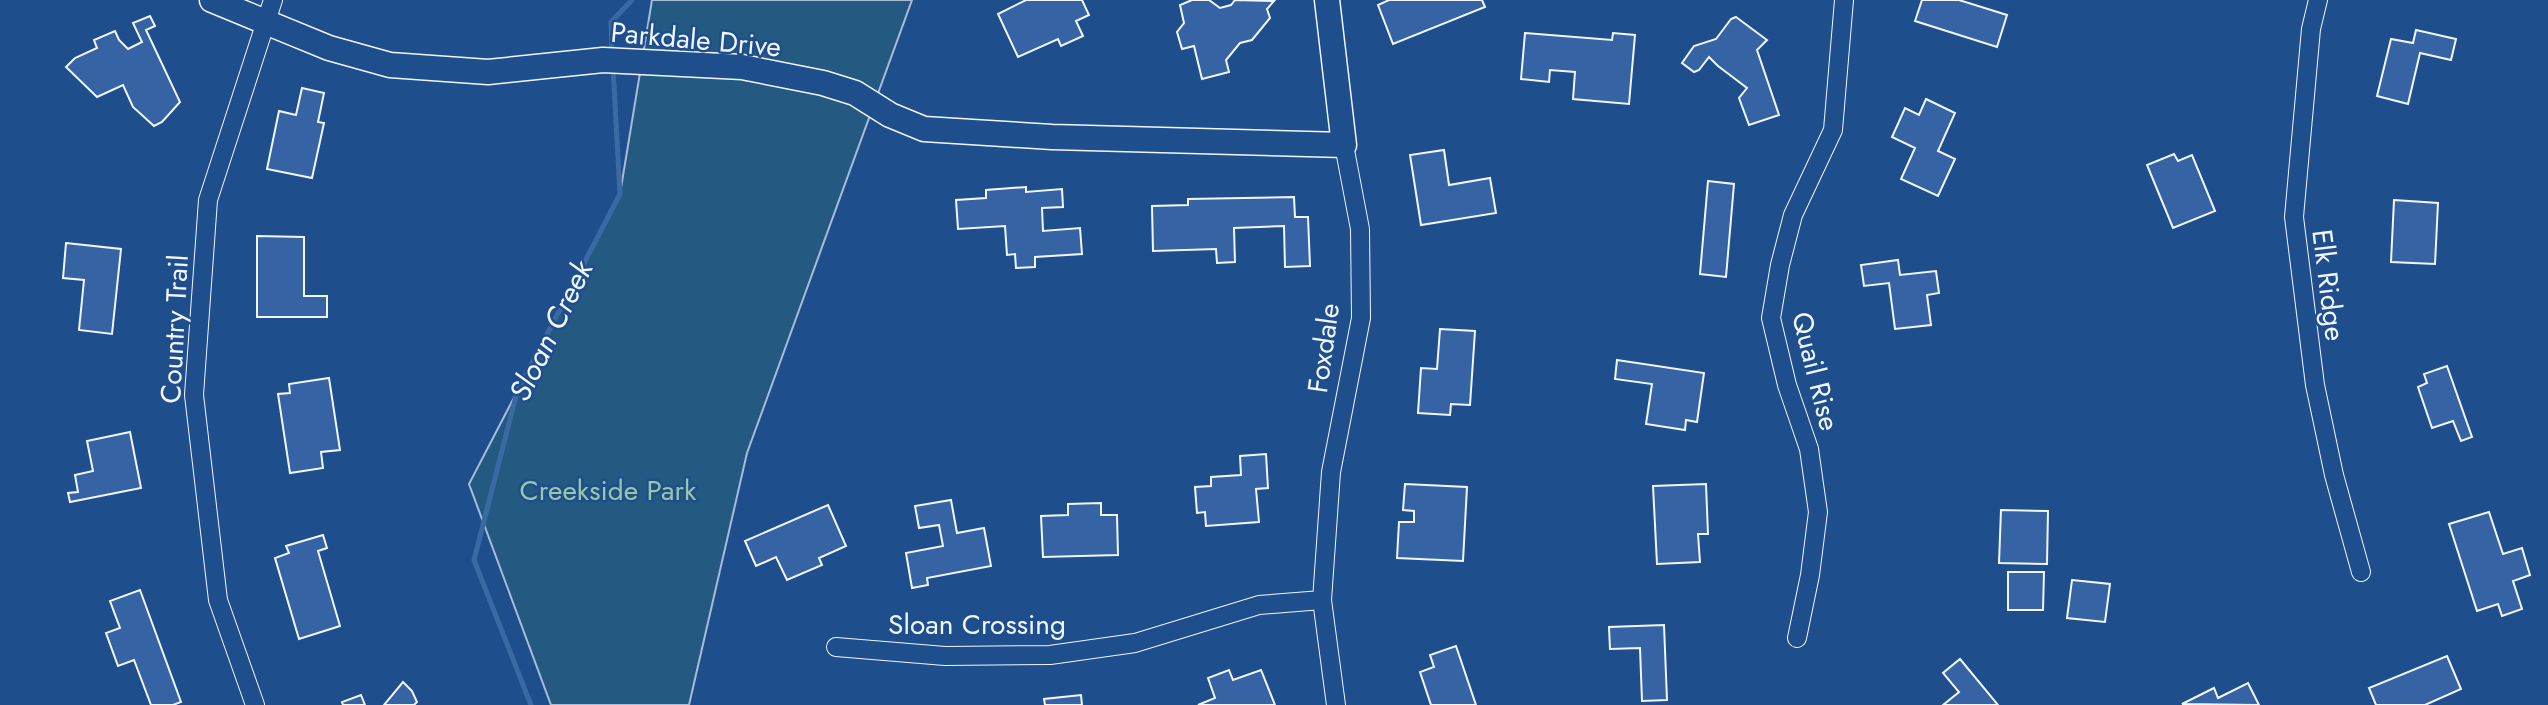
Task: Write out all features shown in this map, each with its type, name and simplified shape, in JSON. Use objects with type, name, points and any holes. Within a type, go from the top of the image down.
[{"type":"street","name":"Parkdale Drive","points":[[212,0],[269,11],[329,48],[390,65],[488,72],[603,60],[742,66],[823,83],[855,93],[890,115],[923,129],[1052,137],[1344,145]]},
{"type":"street","name":"Foxdale","points":[[1327,0],[1344,145],[1360,229],[1361,318],[1331,472],[1322,600],[1336,705]]},
{"type":"street","name":"Quail Rise","points":[[1797,638],[1810,575],[1818,512],[1809,449],[1787,385],[1771,318],[1780,265],[1793,215],[1833,130],[1844,0]]},
{"type":"street","name":"Elk Ridge","points":[[2318,0],[2311,29],[2294,218],[2315,385],[2334,475],[2361,572]]},
{"type":"street","name":"Country Trail","points":[[255,705],[218,600],[194,395],[208,200],[269,11]]},
{"type":"street","name":"Sloan Crossing","points":[[836,647],[945,656],[1049,656],[1135,643],[1259,605],[1322,600]]},
{"type":"green space","name":"Creekside Park","points":[[652,0],[912,0],[747,453],[689,705],[551,705],[469,484],[620,194]]},
{"type":"building","points":[[1026,0],[1082,0],[1089,15],[1076,21],[1083,36],[1061,46],[1058,39],[1018,57],[998,14]]},
{"type":"building","points":[[1192,0],[1209,0],[1220,8],[1231,5],[1235,0],[1274,1],[1267,9],[1270,18],[1252,40],[1240,43],[1226,60],[1229,72],[1202,79],[1194,46],[1182,49],[1177,32],[1184,23],[1180,5]]},
{"type":"building","points":[[1389,0],[1482,0],[1485,7],[1393,44],[1378,5]]},
{"type":"building","points":[[1922,0],[1959,0],[2007,15],[1997,47],[1915,21]]},
{"type":"building","points":[[150,16],[155,26],[146,30],[180,102],[162,122],[154,126],[133,107],[123,85],[97,97],[66,67],[75,58],[97,48],[94,40],[115,31],[128,49],[142,42],[133,23]]},
{"type":"building","points":[[1736,17],[1767,40],[1757,50],[1779,115],[1749,125],[1739,98],[1747,88],[1709,57],[1699,70],[1694,72],[1682,63],[1694,46],[1716,39],[1731,19]]},
{"type":"building","points":[[2416,30],[2456,39],[2451,60],[2420,53],[2408,104],[2377,96],[2391,39],[2413,43]]},
{"type":"building","points":[[1525,33],[1612,40],[1613,33],[1635,35],[1629,104],[1573,99],[1575,72],[1550,70],[1549,82],[1521,79]]},
{"type":"building","points":[[302,88],[324,93],[318,122],[324,123],[312,178],[267,169],[279,111],[296,115]]},
{"type":"building","points":[[1926,99],[1955,113],[1938,151],[1955,159],[1938,196],[1901,179],[1915,148],[1892,137],[1905,108],[1919,115]]},
{"type":"building","points":[[1444,150],[1449,185],[1490,178],[1496,213],[1421,225],[1410,155]]},
{"type":"building","points":[[2174,154],[2178,161],[2192,155],[2215,211],[2173,228],[2147,165]]},
{"type":"building","points":[[1708,181],[1734,184],[1726,277],[1700,274]]},
{"type":"building","points":[[1026,187],[1026,192],[1062,189],[1063,207],[1042,208],[1043,231],[1080,228],[1082,254],[1035,257],[1035,267],[1016,268],[1015,254],[1007,255],[1005,226],[958,229],[956,200],[986,198],[986,190]]},
{"type":"building","points":[[1294,197],[1295,217],[1308,217],[1310,266],[1285,267],[1284,226],[1234,228],[1235,262],[1217,263],[1216,249],[1153,251],[1152,206],[1188,205],[1188,199]]},
{"type":"building","points":[[2394,200],[2438,203],[2435,264],[2391,262]]},
{"type":"building","points":[[257,236],[304,237],[304,296],[327,296],[327,317],[257,317]]},
{"type":"building","points":[[66,243],[121,249],[112,334],[79,330],[84,280],[63,278]]},
{"type":"building","points":[[1898,260],[1900,275],[1936,271],[1939,293],[1927,295],[1931,325],[1895,329],[1889,283],[1864,286],[1861,265]]},
{"type":"building","points":[[1440,329],[1475,331],[1470,405],[1451,404],[1450,415],[1418,413],[1421,368],[1437,369]]},
{"type":"building","points":[[1617,360],[1704,373],[1697,422],[1686,420],[1685,430],[1646,424],[1652,384],[1615,379]]},
{"type":"building","points":[[2447,366],[2472,437],[2461,441],[2453,421],[2432,428],[2418,387],[2427,383],[2424,374]]},
{"type":"building","points":[[329,378],[340,450],[321,452],[323,468],[290,473],[278,394],[290,393],[289,384]]},
{"type":"building","points":[[130,432],[141,488],[70,502],[68,493],[78,492],[75,475],[93,471],[87,441]]},
{"type":"building","points":[[1266,454],[1268,488],[1256,489],[1259,522],[1206,526],[1205,512],[1197,513],[1195,487],[1211,486],[1211,477],[1241,475],[1240,456]]},
{"type":"building","points":[[1405,484],[1467,487],[1463,561],[1397,558],[1399,522],[1414,522],[1414,511],[1403,510]]},
{"type":"building","points":[[1706,484],[1708,534],[1698,534],[1700,562],[1657,564],[1653,486]]},
{"type":"building","points":[[951,500],[957,533],[984,528],[991,566],[927,578],[928,585],[912,588],[906,553],[943,546],[939,525],[919,528],[915,506]]},
{"type":"building","points":[[1101,503],[1101,515],[1117,515],[1118,555],[1043,557],[1041,516],[1068,515],[1068,504]]},
{"type":"building","points":[[828,505],[846,546],[819,558],[822,565],[787,580],[776,557],[756,566],[745,541]]},
{"type":"building","points":[[2001,510],[2048,511],[2047,564],[1999,563]]},
{"type":"building","points":[[2489,512],[2503,554],[2522,548],[2530,575],[2513,581],[2522,609],[2502,616],[2498,604],[2477,611],[2449,524]]},
{"type":"building","points":[[323,535],[327,548],[318,551],[340,626],[299,639],[275,558],[289,553],[286,546]]},
{"type":"building","points":[[2008,572],[2044,572],[2043,610],[2008,610]]},
{"type":"building","points":[[2072,580],[2110,584],[2105,622],[2067,618]]},
{"type":"building","points":[[140,590],[181,702],[173,705],[151,705],[134,660],[118,666],[106,633],[120,628],[110,601]]},
{"type":"building","points":[[1664,625],[1667,700],[1642,701],[1640,648],[1610,649],[1609,627]]},
{"type":"building","points":[[1456,646],[1476,705],[1431,705],[1420,672],[1434,667],[1430,655]]},
{"type":"building","points":[[2447,656],[2461,689],[2425,705],[2376,705],[2369,688]]},
{"type":"building","points":[[1960,659],[1998,705],[1943,705],[1959,692],[1943,673]]},
{"type":"building","points":[[1229,670],[1233,680],[1261,670],[1275,705],[1198,705],[1215,698],[1208,678]]},
{"type":"building","points":[[403,682],[412,691],[417,702],[414,705],[384,705]]},
{"type":"building","points":[[2248,683],[2259,705],[2182,704],[2214,688],[2218,698]]},
{"type":"building","points":[[361,695],[365,705],[343,705],[342,702]]},
{"type":"building","points":[[1081,695],[1082,705],[1045,705],[1044,699]]},
{"type":"waterway","name":"Sloan Creek","points":[[612,54],[611,22],[632,0]]},
{"type":"waterway","name":"Sloan Creek","points":[[531,705],[474,560],[517,392],[620,194],[613,67]]}]
